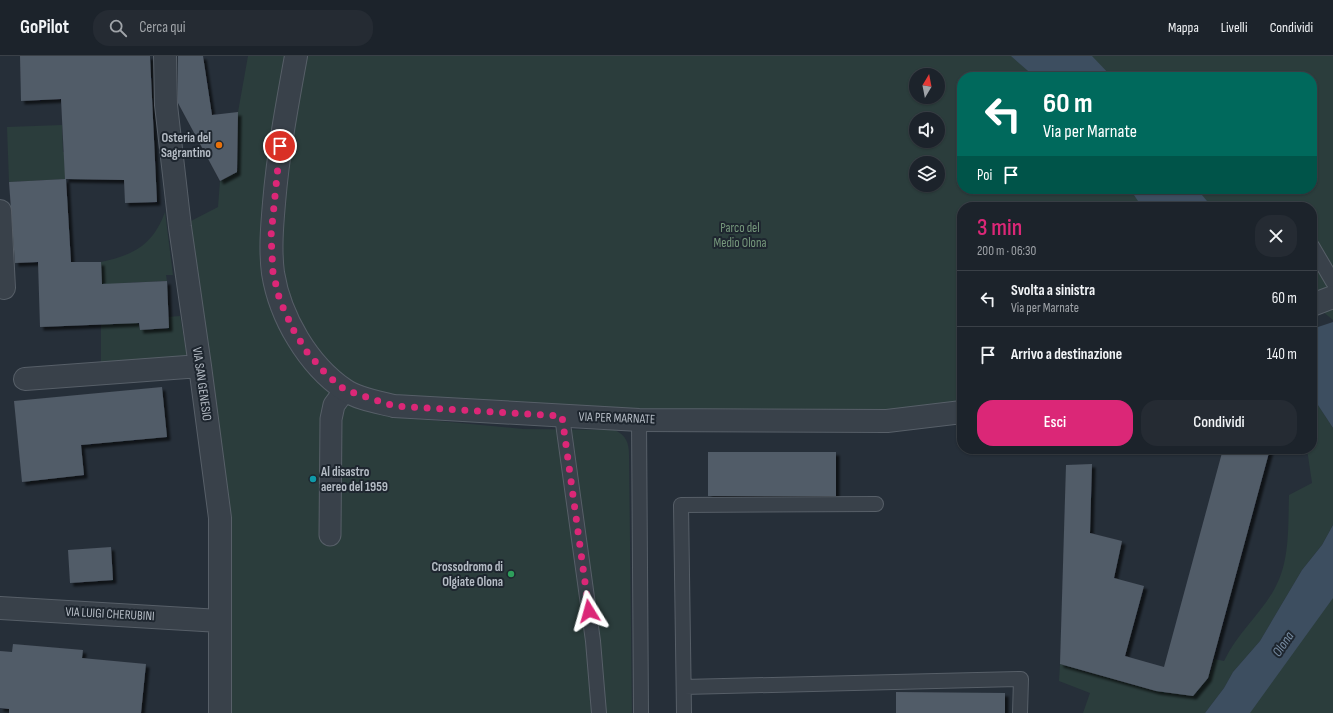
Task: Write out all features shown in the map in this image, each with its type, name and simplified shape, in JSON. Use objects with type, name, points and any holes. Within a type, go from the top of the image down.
[{"type":"street","name":"VIA SAN GENESIO","points":[[165,56],[166,105],[180,227],[220,518],[220,713]]},
{"type":"street","name":"VIA PER MARNATE","points":[[296,56],[278,161],[271,236],[273,273],[280,301],[294,331],[307,352],[326,374],[345,390],[394,406],[639,420],[887,421],[957,413]]},
{"type":"street","points":[[0,211],[4,288]]},
{"type":"street","points":[[1317,303],[1333,297]]},
{"type":"street","points":[[25,379],[200,366]]},
{"type":"street","points":[[330,535],[331,419],[334,404],[345,390]]},
{"type":"street","name":"VIA LUIGI CHERUBINI","points":[[0,608],[220,620]]},
{"type":"lane","points":[[1317,255],[1333,282]]},
{"type":"lane","points":[[562,416],[593,642],[599,713]]},
{"type":"lane","points":[[639,420],[641,713]]},
{"type":"lane","points":[[684,713],[682,505],[876,504]]},
{"type":"lane","points":[[684,687],[1021,679],[1020,713]]},
{"type":"green space","name":"Parco del Medio Olona","points":[[248,56],[1333,56],[1333,356],[1317,340],[1317,202],[957,202],[957,423],[419,405],[418,419],[523,429],[615,430],[624,437],[628,446],[629,455],[632,713],[217,713],[202,321],[191,221],[218,207],[220,181],[237,172],[238,112]]},
{"type":"green space","points":[[62,125],[63,152],[75,152],[66,179],[9,182],[7,127]]},
{"type":"green space","points":[[165,212],[173,275],[166,275],[167,281],[123,283],[125,323],[139,323],[140,330],[169,329],[168,317],[180,316],[187,356],[101,363],[101,262],[123,256],[141,247],[155,233]]},
{"type":"green space","points":[[1317,404],[1333,428],[1333,525],[1322,545],[1302,570],[1260,641],[1233,672],[1224,688],[1205,713],[1083,713],[1090,693],[1059,681],[1060,664],[1156,691],[1208,678],[1214,659],[1224,661],[1236,641],[1275,588],[1280,578],[1286,555],[1289,495],[1312,483],[1308,454],[1317,454]]},
{"type":"green space","points":[[1333,572],[1333,713],[1216,713]]},
{"type":"water","points":[[1011,56],[1092,56],[1107,72],[1029,72]]},
{"type":"water","points":[[1133,194],[1201,194],[1208,202],[1139,202]]},
{"type":"water","points":[[1317,309],[1333,322],[1333,428],[1317,404]]},
{"type":"water","name":"Olona","points":[[1333,525],[1333,598],[1250,713],[1205,713],[1224,688],[1233,672],[1260,641],[1302,570],[1322,545]]},
{"type":"pier","points":[[1317,307],[1333,320],[1333,322],[1317,327]]},
{"type":"building","points":[[20,56],[150,56],[157,202],[125,203],[124,180],[66,179],[71,262],[101,262],[102,284],[167,281],[169,328],[140,330],[139,323],[40,327],[38,262],[15,263],[9,182],[65,179],[61,99],[21,101]]},
{"type":"building","name":"Osteria del Sagrantino","points":[[178,56],[203,56],[212,115],[238,112],[237,172],[220,181],[178,103]]},
{"type":"building","points":[[162,387],[167,437],[81,445],[84,475],[22,482],[14,401]]},
{"type":"building","points":[[708,452],[836,452],[836,496],[708,496]]},
{"type":"building","points":[[1222,454],[1269,454],[1208,678],[1193,696],[1156,691],[1060,664],[1066,465],[1092,464],[1090,533],[1122,541],[1114,578],[1144,586],[1125,656],[1164,667]]},
{"type":"building","points":[[111,547],[113,580],[70,583],[68,550]]},
{"type":"building","points":[[13,644],[83,650],[82,658],[146,664],[141,713],[9,713],[9,709],[0,708],[0,651],[12,652]]},
{"type":"building","points":[[896,692],[1005,693],[1005,713],[896,713]]},
{"type":"place","name":"Osteria del Sagrantino","points":[[219,145]]},
{"type":"place","name":"Al disastro aereo del 1959","points":[[313,479]]},
{"type":"place","name":"Crossodromo di Olgiate Olona","points":[[511,574]]},
{"type":"route","points":[[280,146],[271,236],[273,273],[280,301],[294,331],[307,352],[326,374],[345,390],[394,406],[416,406],[562,416],[589,611]]}]
